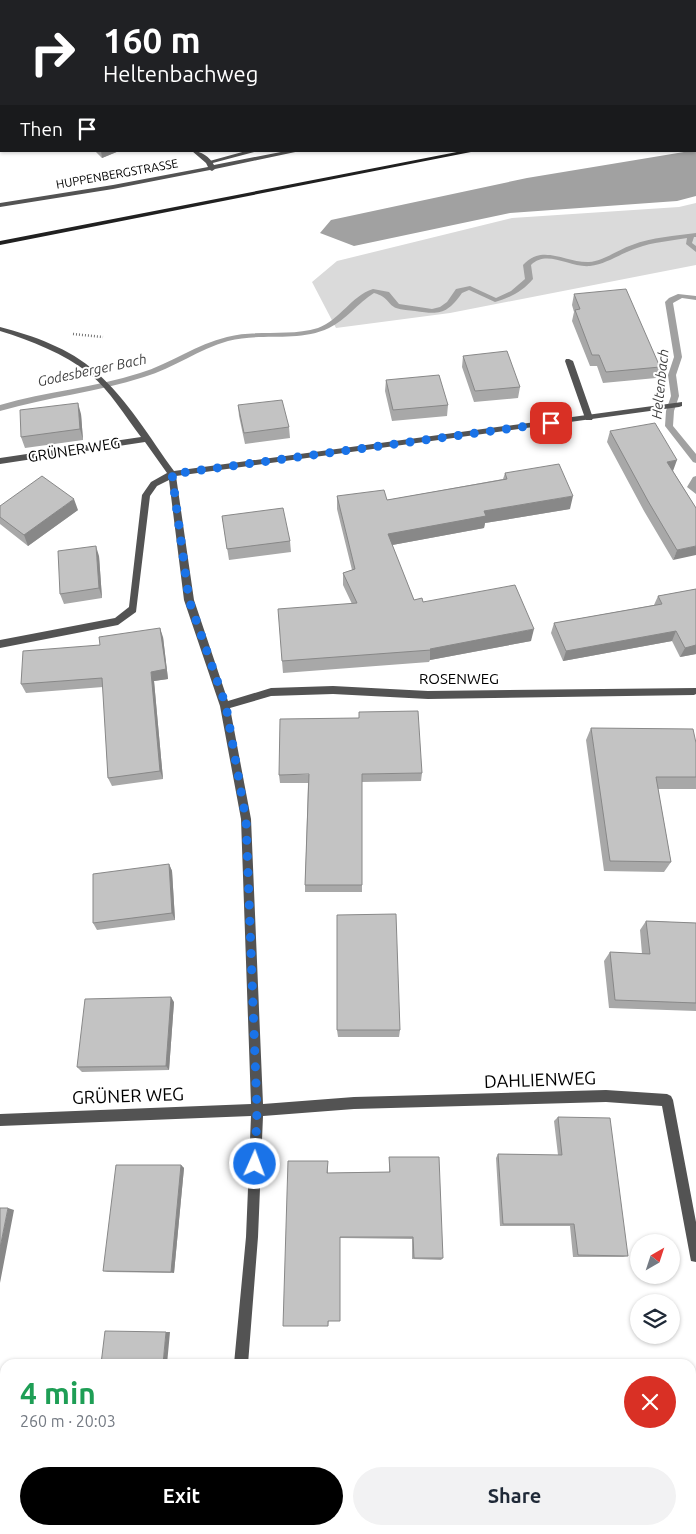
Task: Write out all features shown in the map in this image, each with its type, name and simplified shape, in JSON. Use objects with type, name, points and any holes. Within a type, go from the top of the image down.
[{"type":"main road","points":[[0,243],[468,152]]},
{"type":"street","points":[[196,152],[210,166],[252,152]]},
{"type":"street","name":"HUPPENBERGSTRASSE","points":[[0,205],[291,152]]},
{"type":"street","name":"GRÜNER WEG","points":[[0,329],[34,339],[65,354],[93,373],[116,397],[172,474],[189,600],[226,706],[246,820],[257,1110],[252,1237],[241,1359]]},
{"type":"street","points":[[569,362],[588,418]]},
{"type":"street","points":[[0,644],[118,621],[133,610],[146,495],[154,484],[172,474],[679,404]]},
{"type":"street","name":"GRÜNER WEG","points":[[0,461],[147,438]]},
{"type":"street","name":"ROSENWEG","points":[[226,706],[271,692],[289,691],[333,690],[448,695],[694,691]]},
{"type":"street","name":"DAHLIENWEG","points":[[257,1110],[354,1103],[606,1096],[667,1100],[696,1256]]},
{"type":"street","name":"GRÜNER WEG","points":[[0,1120],[257,1110]]},
{"type":"shaded area","points":[[684,152],[696,152],[696,196],[677,201],[510,213],[354,246],[320,233],[331,220],[527,178]]},
{"type":"shaded area","points":[[696,203],[696,265],[450,313],[336,328],[312,282],[337,261],[512,218],[679,207]]},
{"type":"building","points":[[626,289],[660,367],[606,372],[599,355],[592,355],[575,310],[580,309],[574,294]]},
{"type":"building","points":[[507,351],[520,387],[475,391],[463,356]]},
{"type":"building","points":[[439,375],[448,405],[393,410],[386,380]]},
{"type":"building","points":[[282,400],[289,427],[244,433],[238,405]]},
{"type":"building","points":[[78,403],[80,429],[21,437],[20,410]]},
{"type":"building","points":[[655,423],[677,460],[667,462],[696,508],[696,546],[677,550],[610,431]]},
{"type":"building","points":[[559,464],[573,496],[484,511],[486,516],[388,534],[414,600],[422,598],[423,602],[515,585],[534,629],[431,650],[282,661],[278,609],[357,603],[343,573],[355,569],[337,496],[384,490],[387,500],[507,479],[505,473]]},
{"type":"building","points":[[42,476],[74,499],[24,535],[0,517],[0,506]]},
{"type":"building","points":[[283,508],[290,541],[227,549],[222,516]]},
{"type":"building","points":[[96,546],[99,588],[60,594],[58,551]]},
{"type":"building","points":[[696,589],[696,645],[685,648],[676,631],[566,651],[554,623],[662,604],[658,596]]},
{"type":"building","points":[[160,628],[166,669],[151,672],[160,771],[108,778],[102,678],[21,684],[23,651],[100,645],[99,637]]},
{"type":"building","points":[[418,711],[422,773],[362,774],[362,885],[305,885],[309,774],[279,775],[280,719],[359,718],[359,712]]},
{"type":"building","points":[[591,728],[693,729],[696,743],[696,777],[656,777],[671,862],[610,861]]},
{"type":"building","points":[[169,864],[172,913],[93,923],[93,874]]},
{"type":"building","points":[[396,914],[400,1030],[337,1030],[337,915]]},
{"type":"building","points":[[646,921],[696,923],[696,1003],[615,1000],[610,952],[650,954]]},
{"type":"building","points":[[171,997],[166,1066],[77,1067],[85,999]]},
{"type":"building","points":[[558,1117],[610,1118],[628,1256],[578,1255],[574,1224],[503,1224],[498,1154],[562,1155]]},
{"type":"building","points":[[389,1157],[439,1157],[443,1258],[414,1258],[413,1237],[340,1237],[340,1321],[328,1321],[328,1326],[283,1326],[288,1161],[328,1161],[327,1173],[390,1172]]},
{"type":"building","points":[[116,1165],[181,1165],[171,1272],[103,1271]]},
{"type":"building","points":[[0,1208],[8,1208],[0,1248]]},
{"type":"building","points":[[105,1331],[166,1332],[163,1359],[102,1359]]},
{"type":"waterway","name":"Godesberger Bach","points":[[0,408],[36,398],[108,385],[144,375],[216,342],[239,336],[298,334],[321,329],[342,317],[373,291],[386,294],[397,306],[432,311],[442,309],[450,304],[459,291],[470,288],[495,300],[509,295],[529,279],[527,265],[539,257],[547,256],[591,264],[642,244],[696,235]]},
{"type":"waterway","name":"Heltenbach","points":[[691,236],[688,243],[696,250]]},
{"type":"waterway","name":"Heltenbach","points":[[696,298],[678,296],[669,302],[678,348],[678,357],[672,375],[675,396],[670,411],[669,426],[696,460]]},
{"type":"waterway","name":"Heltenbach","points":[[696,479],[691,487],[696,491]]},
{"type":"route","points":[[255,1164],[257,1110],[246,820],[226,706],[189,600],[172,474],[551,423]]}]
